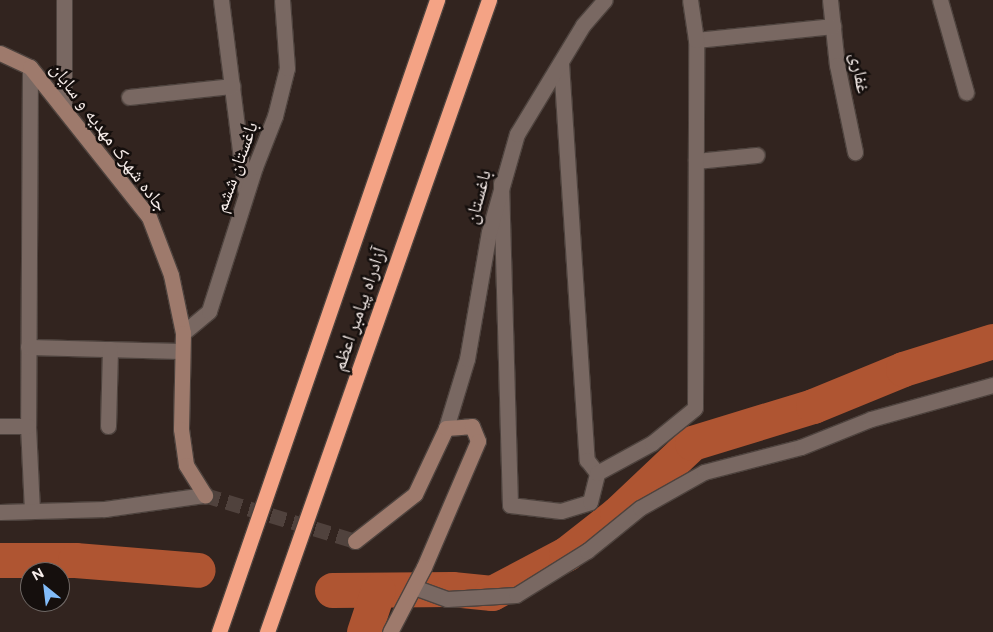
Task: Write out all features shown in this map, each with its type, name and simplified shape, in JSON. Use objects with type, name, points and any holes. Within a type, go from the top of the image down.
[{"type":"highway","name":"آزادراه پیامبر اعظم","points":[[219,632],[437,0]]},
{"type":"highway","name":"آزادراه پیامبر اعظم","points":[[267,632],[489,0]]},
{"type":"street","points":[[64,0],[64,108]]},
{"type":"street","points":[[221,0],[246,195]]},
{"type":"street","name":"باغستان ششم","points":[[183,333],[209,311],[246,195],[275,116],[287,68],[282,0]]},
{"type":"street","name":"باغستان","points":[[446,428],[467,359],[478,284],[501,183],[517,134],[543,86],[561,63],[583,25],[605,0]]},
{"type":"street","points":[[501,183],[510,505],[561,511],[590,502],[597,473],[652,443],[695,408],[696,40],[690,0]]},
{"type":"street","name":"غفاری","points":[[830,0],[837,64],[855,152]]},
{"type":"street","points":[[940,0],[966,92]]},
{"type":"street","points":[[696,40],[833,26]]},
{"type":"street","name":"جاده شهرک مهدیه و سایان","points":[[0,53],[30,67],[64,108],[148,218],[171,275],[183,333],[181,429],[186,465],[205,495],[105,509],[32,510]]},
{"type":"street","points":[[561,63],[587,460],[597,473]]},
{"type":"street","points":[[0,512],[32,510],[28,426],[30,67]]},
{"type":"street","points":[[129,97],[232,86]]},
{"type":"street","points":[[696,161],[758,154]]},
{"type":"street","points":[[28,347],[182,351]]},
{"type":"street","points":[[108,426],[110,349]]},
{"type":"street","points":[[414,587],[446,599],[516,595],[587,551],[640,508],[704,472],[801,447],[871,419],[993,385]]},
{"type":"street","points":[[0,426],[28,426]]},
{"type":"street","points":[[355,541],[416,494],[446,428],[472,426],[478,441],[424,568],[390,632]]},
{"type":"waterway","points":[[332,590],[452,589],[492,593],[566,554],[617,514],[692,443],[813,406],[903,369],[993,341]]},
{"type":"waterway","points":[[0,560],[75,560],[198,570]]},
{"type":"waterway","points":[[364,632],[378,590]]},
{"type":"tunnel","points":[[205,495],[355,541]]}]
